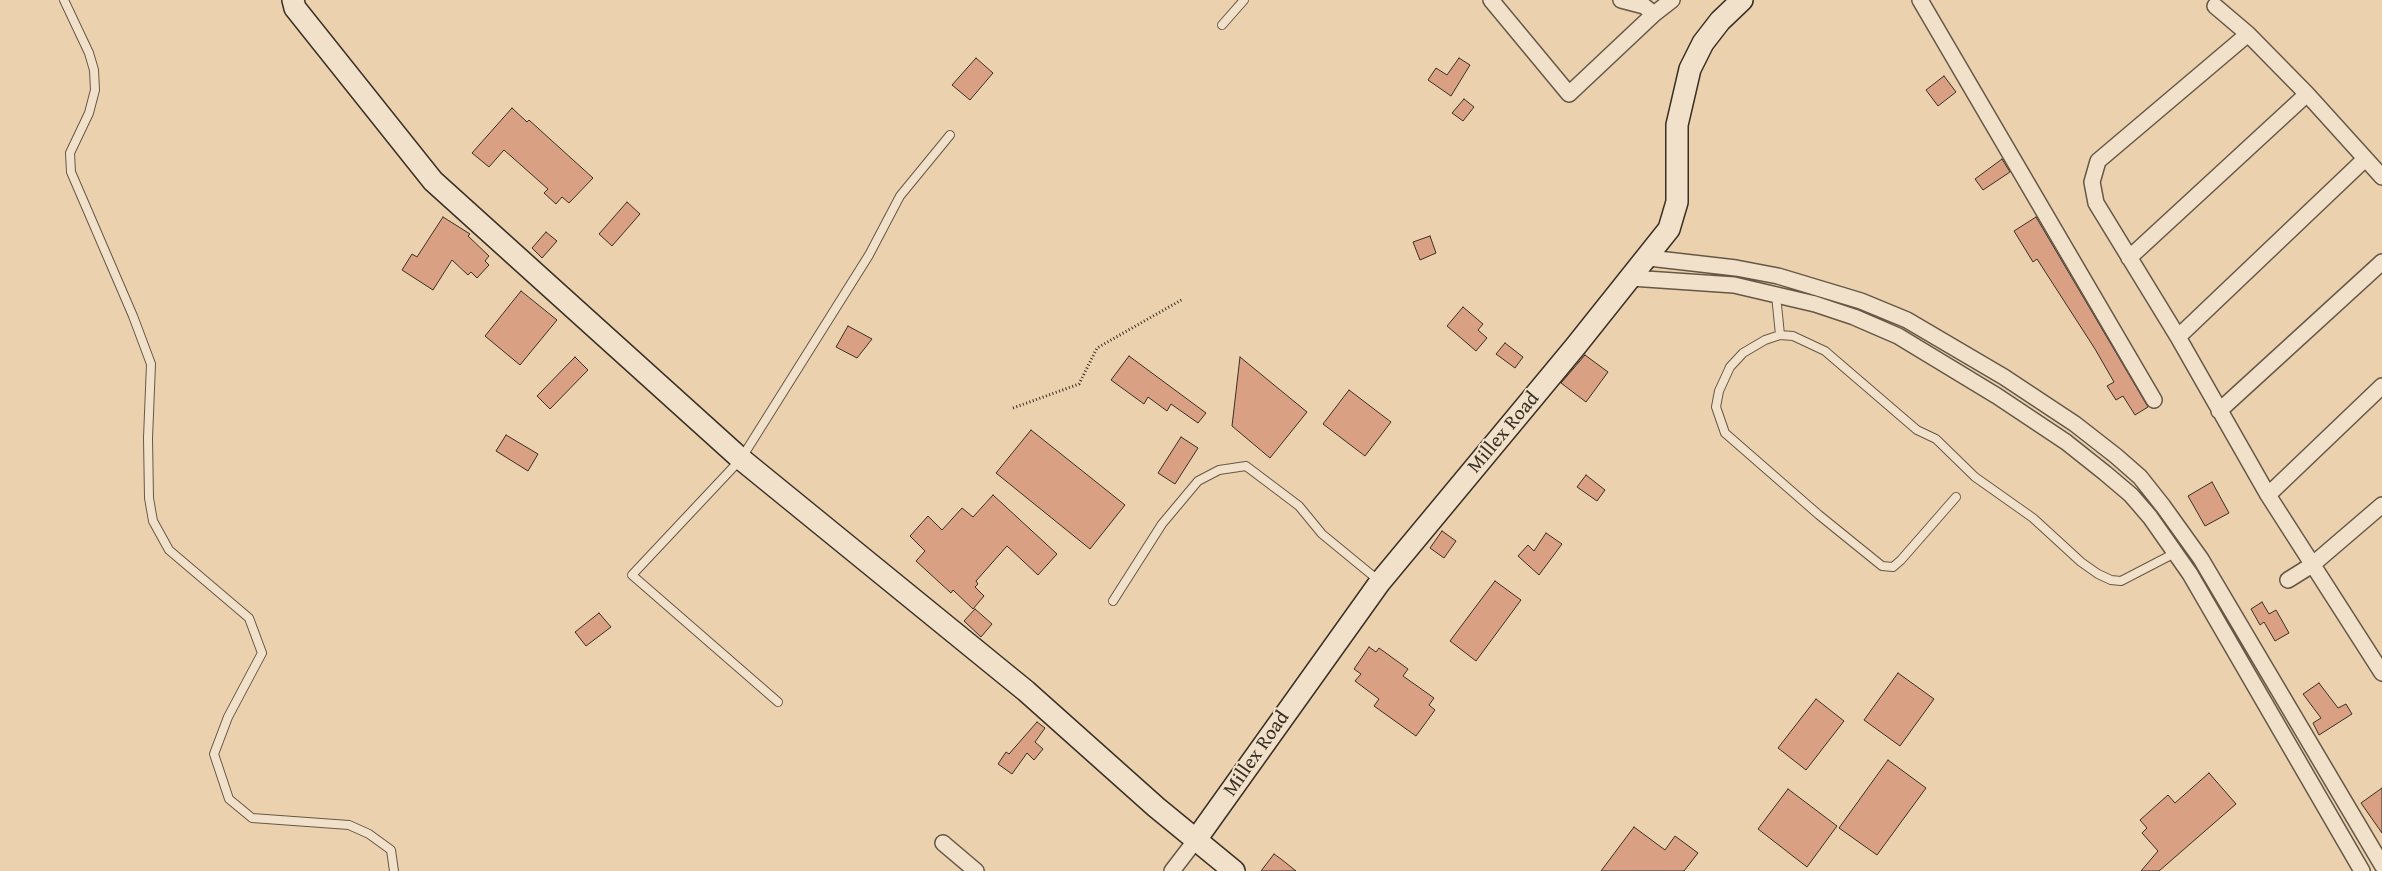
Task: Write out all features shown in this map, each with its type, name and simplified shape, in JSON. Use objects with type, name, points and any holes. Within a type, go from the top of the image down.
[{"type":"street","points":[[1491,0],[1569,94],[1654,14],[1672,0]]},
{"type":"street","points":[[1621,0],[1644,6],[1654,14]]},
{"type":"street","name":"Millex Road","points":[[1195,841],[1380,582],[1649,258],[1670,229],[1677,202],[1677,125],[1690,69],[1703,43],[1720,21],[1742,0]]},
{"type":"street","points":[[1920,0],[2154,400]]},
{"type":"street","points":[[292,3],[433,181],[741,459],[1026,691],[1195,841],[1234,871]]},
{"type":"street","points":[[2215,6],[2248,34],[2307,94],[2382,177]]},
{"type":"street","points":[[2248,34],[2098,161],[2092,182],[2096,203],[2178,337],[2268,496],[2382,673]]},
{"type":"street","points":[[2129,258],[2307,94]]},
{"type":"street","points":[[2178,337],[2365,160]]},
{"type":"street","points":[[1649,258],[1736,268],[1778,276],[1861,301],[1907,320],[2004,377],[2075,424],[2116,456],[2146,484],[2201,560],[2382,865]]},
{"type":"street","points":[[2219,412],[2382,262]]},
{"type":"street","points":[[1631,278],[1734,285],[1815,304],[1854,317],[1898,336],[1997,396],[2066,442],[2131,495],[2150,516],[2175,552],[2190,574],[2362,871]]},
{"type":"street","points":[[2268,496],[2382,386]]},
{"type":"street","points":[[2288,580],[2312,565],[2382,504]]},
{"type":"street","points":[[1172,871],[1195,841]]},
{"type":"street","points":[[943,843],[976,871]]},
{"type":"lane","points":[[64,0],[94,70],[95,90],[89,113],[70,154],[71,172],[133,316],[151,364],[148,438],[149,498],[153,521],[169,550],[249,618],[262,652],[228,717],[214,754],[229,799],[252,818],[349,825],[392,850],[394,871]]},
{"type":"lane","points":[[1222,26],[1244,0]]},
{"type":"lane","points":[[778,702],[632,575],[741,459],[869,255],[900,196],[950,135]]},
{"type":"lane","points":[[1776,295],[1780,335]]},
{"type":"lane","points":[[1956,497],[1901,560],[1893,567],[1882,566],[1819,515],[1725,433],[1716,407],[1719,392],[1730,367],[1743,353],[1765,340],[1780,335],[1793,336],[1825,351],[1918,430],[1936,439],[1975,476],[2033,518],[2081,562],[2098,574],[2111,580],[2121,581],[2175,552]]},
{"type":"lane","points":[[1113,601],[1162,524],[1198,482],[1219,470],[1246,466],[1299,506],[1322,534],[1380,582]]},
{"type":"path","points":[[1013,408],[1079,384],[1097,348],[1183,299]]},
{"type":"building","points":[[976,58],[993,73],[970,100],[952,85]]},
{"type":"building","points":[[1459,58],[1470,65],[1451,96],[1428,80],[1436,68],[1447,75]]},
{"type":"building","points":[[1944,76],[1956,92],[1938,106],[1926,90]]},
{"type":"building","points":[[1464,99],[1474,107],[1463,121],[1452,113]]},
{"type":"building","points":[[512,108],[527,122],[529,120],[593,178],[569,203],[562,197],[556,204],[544,193],[548,189],[504,150],[489,167],[472,153]]},
{"type":"building","points":[[2002,159],[2010,172],[1983,190],[1975,179]]},
{"type":"building","points":[[627,202],[640,214],[612,246],[599,234]]},
{"type":"building","points":[[443,217],[470,234],[468,236],[489,256],[485,261],[489,265],[477,278],[471,272],[468,275],[452,260],[433,290],[402,270],[412,254],[417,257]]},
{"type":"building","points":[[2036,217],[2148,407],[2135,415],[2123,396],[2116,400],[2107,386],[2114,382],[2095,349],[2037,259],[2033,262],[2014,231]]},
{"type":"building","points":[[546,232],[557,241],[542,258],[532,248]]},
{"type":"building","points":[[1430,236],[1436,253],[1420,260],[1413,242]]},
{"type":"building","points":[[521,291],[557,320],[520,365],[485,336]]},
{"type":"building","points":[[1463,307],[1483,324],[1478,330],[1487,338],[1476,351],[1447,326]]},
{"type":"building","points":[[848,326],[872,339],[857,358],[836,347]]},
{"type":"building","points":[[1505,343],[1523,357],[1515,368],[1496,354]]},
{"type":"building","points":[[1585,355],[1608,372],[1586,402],[1561,383]]},
{"type":"building","points":[[1129,356],[1206,413],[1198,423],[1171,404],[1167,411],[1148,397],[1144,404],[1111,380]]},
{"type":"building","points":[[575,357],[588,370],[550,409],[537,396]]},
{"type":"building","points":[[1240,357],[1307,412],[1270,458],[1232,426]]},
{"type":"building","points":[[1349,390],[1391,422],[1365,456],[1323,424]]},
{"type":"building","points":[[1031,430],[1125,505],[1090,549],[996,473]]},
{"type":"building","points":[[506,435],[538,454],[528,471],[496,451]]},
{"type":"building","points":[[1181,437],[1198,448],[1175,484],[1158,473]]},
{"type":"building","points":[[1586,475],[1605,490],[1597,501],[1577,487]]},
{"type":"building","points":[[2212,482],[2229,513],[2205,526],[2188,496]]},
{"type":"building","points":[[993,495],[1057,554],[1038,575],[1007,546],[976,581],[978,584],[975,587],[984,596],[973,609],[953,590],[951,593],[916,561],[925,551],[910,536],[928,516],[942,530],[962,508],[973,517]]},
{"type":"building","points":[[1442,531],[1456,541],[1444,558],[1430,548]]},
{"type":"building","points":[[1546,533],[1562,544],[1539,575],[1518,556],[1528,545],[1534,551]]},
{"type":"building","points":[[1495,581],[1521,600],[1476,661],[1450,641]]},
{"type":"building","points":[[2262,602],[2269,614],[2276,610],[2289,633],[2275,641],[2264,622],[2260,625],[2251,609]]},
{"type":"building","points":[[975,609],[992,624],[981,637],[964,621]]},
{"type":"building","points":[[599,613],[611,627],[586,646],[575,632]]},
{"type":"building","points":[[1369,647],[1376,652],[1379,648],[1408,669],[1403,676],[1434,698],[1429,705],[1435,710],[1416,736],[1374,706],[1379,699],[1355,681],[1361,674],[1354,669]]},
{"type":"building","points":[[1898,673],[1934,699],[1900,746],[1864,720]]},
{"type":"building","points":[[2319,683],[2338,708],[2346,704],[2352,714],[2319,735],[2313,723],[2321,718],[2303,694]]},
{"type":"building","points":[[1816,699],[1844,721],[1806,770],[1778,748]]},
{"type":"building","points":[[1037,722],[1045,728],[1035,742],[1043,749],[1034,760],[1027,753],[1012,774],[998,764],[1006,752],[1009,754]]},
{"type":"building","points":[[1888,760],[1926,788],[1877,855],[1839,828]]},
{"type":"building","points":[[2209,773],[2236,804],[2159,871],[2141,871],[2158,851],[2142,833],[2147,828],[2140,820],[2168,795],[2175,803]]},
{"type":"building","points":[[2382,788],[2382,833],[2361,803]]},
{"type":"building","points":[[1788,789],[1837,826],[1807,867],[1758,829]]},
{"type":"building","points":[[1634,827],[1665,850],[1675,836],[1698,853],[1684,871],[1601,871]]},
{"type":"building","points":[[1274,854],[1281,859],[1296,871],[1261,871]]}]
